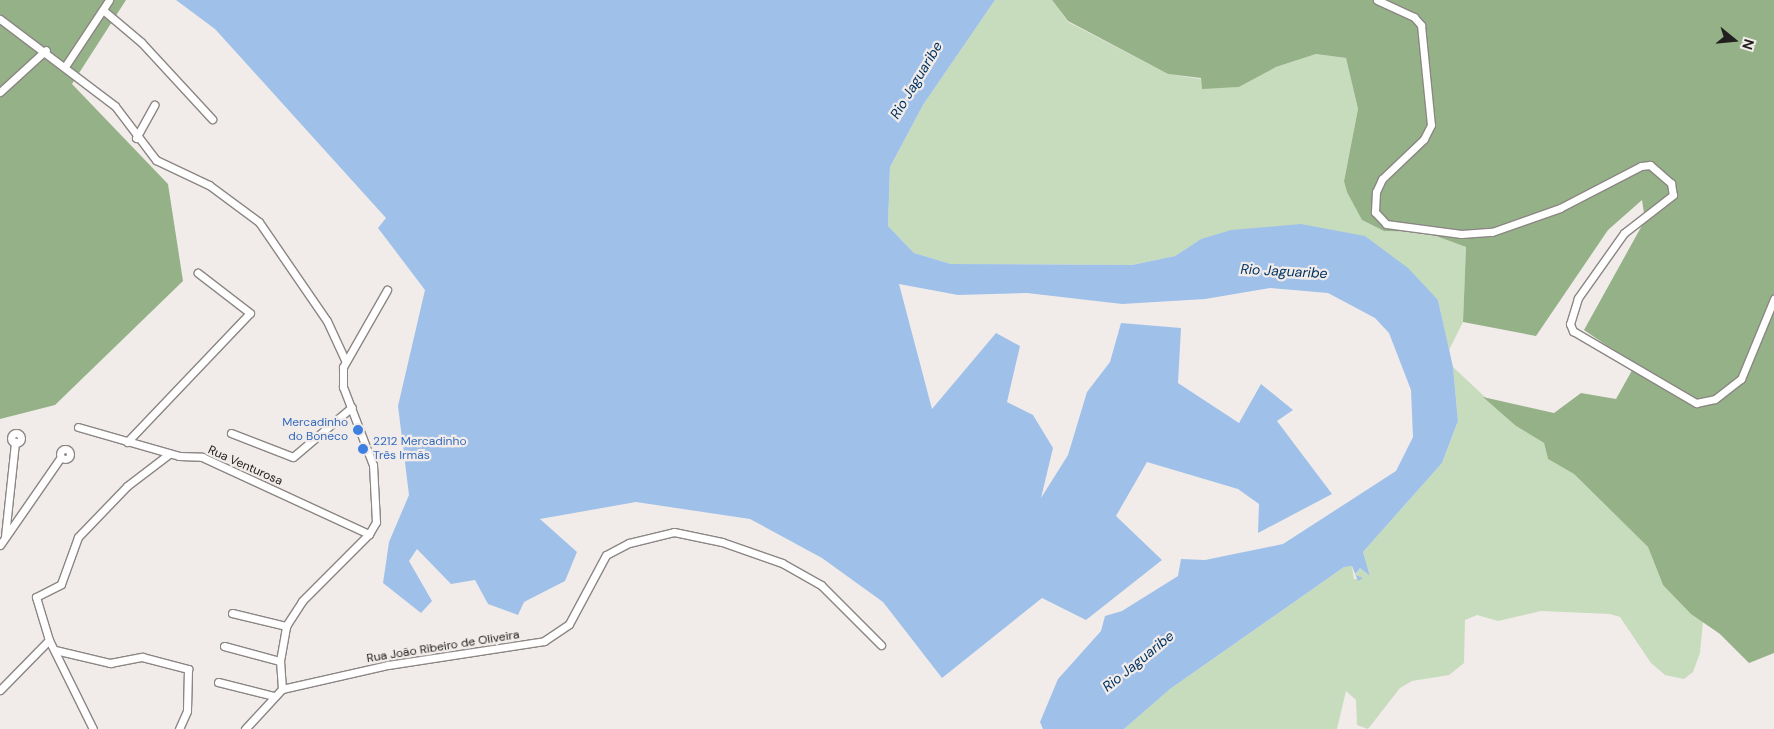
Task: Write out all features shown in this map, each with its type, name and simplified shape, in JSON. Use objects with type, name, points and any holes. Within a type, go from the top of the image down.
[{"type":"street","points":[[66,65],[109,0]]},
{"type":"street","points":[[1378,0],[1414,17],[1421,25],[1431,125],[1376,192],[1375,212],[1386,224],[1469,234],[1492,232],[1560,208],[1641,166],[1650,165],[1671,183],[1673,195],[1624,233],[1578,298],[1570,324],[1573,330],[1696,403],[1715,399],[1741,378],[1774,299]]},
{"type":"street","points":[[103,10],[141,42],[212,119]]},
{"type":"street","points":[[0,20],[46,50],[115,106],[136,138],[162,166],[209,184],[259,222],[326,321],[345,360]]},
{"type":"street","points":[[0,92],[46,50]]},
{"type":"street","points":[[136,138],[154,105]]},
{"type":"street","points":[[127,442],[250,313],[198,273]]},
{"type":"street","points":[[245,729],[282,689],[280,661],[286,626],[302,600],[369,534],[376,522],[378,494],[370,449],[343,387],[345,360],[387,290]]},
{"type":"street","points":[[231,434],[293,457],[352,407]]},
{"type":"street","name":"Rua Venturosa","points":[[78,427],[169,454],[202,457],[369,534]]},
{"type":"street","points":[[5,538],[16,442]]},
{"type":"street","points":[[93,729],[49,640],[36,597],[61,584],[78,537],[127,486],[169,454]]},
{"type":"street","points":[[0,545],[61,457]]},
{"type":"street","name":"Rua João Ribeiro de Oliveira","points":[[282,689],[388,665],[544,641],[569,624],[606,555],[629,543],[674,532],[722,542],[782,563],[821,585],[881,645]]},
{"type":"street","points":[[232,613],[286,626]]},
{"type":"street","points":[[0,690],[49,640]]},
{"type":"street","points":[[224,646],[280,661]]},
{"type":"street","points":[[55,650],[110,663],[142,657],[188,669],[187,711],[179,729]]},
{"type":"street","points":[[218,682],[274,696]]},
{"type":"green space","points":[[0,0],[126,0],[72,84],[168,184],[183,281],[55,405],[0,419]]},
{"type":"green space","points":[[995,0],[1052,0],[1068,22],[1168,74],[1201,79],[1202,88],[1239,87],[1276,67],[1316,54],[1346,58],[1358,109],[1344,180],[1362,220],[1384,231],[1425,232],[1466,247],[1463,322],[1449,350],[1438,300],[1201,239],[1175,256],[1132,265],[951,264],[914,253],[888,226],[890,167],[923,105]]},
{"type":"green space","points":[[1052,0],[1774,0],[1774,653],[1749,663],[1720,634],[1691,614],[1663,585],[1648,547],[1574,474],[1548,459],[1544,443],[1516,426],[1483,397],[1554,413],[1581,393],[1616,399],[1635,365],[1584,330],[1645,220],[1642,200],[1608,230],[1536,336],[1463,322],[1466,247],[1425,232],[1384,231],[1362,220],[1347,192],[1344,181],[1358,109],[1346,58],[1316,54],[1276,67],[1239,87],[1202,89],[1201,78],[1168,74],[1068,21]]},
{"type":"green space","points":[[1453,367],[1516,426],[1544,443],[1548,459],[1574,474],[1648,547],[1663,585],[1703,622],[1700,653],[1693,672],[1684,679],[1665,675],[1651,663],[1620,617],[1610,614],[1541,611],[1498,621],[1477,615],[1465,620],[1464,663],[1449,675],[1412,681],[1400,688],[1368,729],[1357,725],[1356,700],[1346,691],[1337,729],[1124,729],[1170,689],[1344,567],[1352,566],[1354,579],[1363,579],[1355,576],[1360,568],[1370,576],[1363,552],[1442,463],[1458,421]]},
{"type":"water","name":"Rio Jaguaribe","points":[[176,0],[995,0],[923,105],[890,167],[888,226],[914,253],[951,264],[1132,265],[1175,256],[1201,239],[1231,230],[1301,224],[1365,236],[1408,268],[1438,300],[1453,367],[1458,421],[1442,463],[1363,552],[1370,576],[1360,568],[1355,574],[1352,566],[1344,567],[1170,689],[1124,729],[1043,729],[1040,722],[1058,679],[1101,631],[1105,616],[1122,611],[1178,576],[1181,559],[1205,560],[1283,544],[1396,471],[1413,437],[1411,390],[1389,333],[1375,318],[1328,293],[1270,288],[1205,299],[1122,304],[1027,293],[958,295],[899,284],[932,409],[996,333],[1020,346],[1007,402],[1033,415],[1053,448],[1041,498],[1068,455],[1087,392],[1110,362],[1121,323],[1181,328],[1178,383],[1239,423],[1261,384],[1293,410],[1277,421],[1332,494],[1258,533],[1259,504],[1238,489],[1147,462],[1116,516],[1162,560],[1086,620],[1042,598],[942,678],[883,602],[822,558],[750,519],[636,502],[540,519],[577,552],[565,581],[524,602],[518,615],[488,604],[475,580],[451,584],[417,549],[409,561],[432,601],[421,613],[383,583],[389,542],[409,495],[398,406],[425,290],[378,228],[386,218],[215,29]]},
{"type":"water","points":[[1356,575],[1363,578],[1358,581]]},
{"type":"place","name":"Mercadinho do Boneco","points":[[358,430]]},
{"type":"place","name":"2212 Mercadinho Três Irmãs","points":[[363,449]]}]
